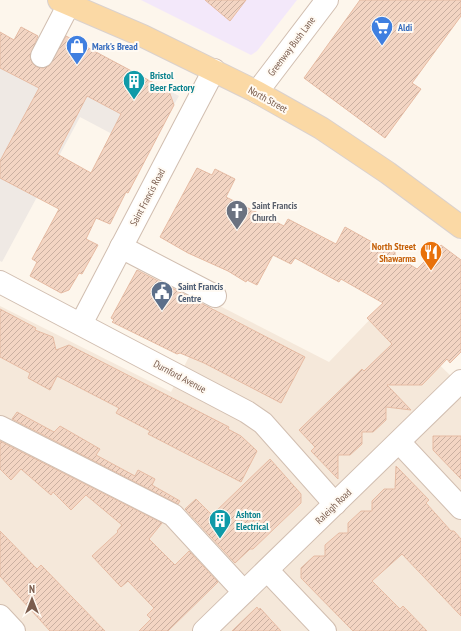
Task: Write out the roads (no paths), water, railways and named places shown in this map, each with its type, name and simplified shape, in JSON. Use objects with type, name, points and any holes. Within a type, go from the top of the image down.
[{"type":"main road","name":"North Street","points":[[64,2],[214,70],[257,92],[320,128],[391,174],[461,227]]},
{"type":"street","name":"Greenway Bush Lane","points":[[257,92],[327,0]]},
{"type":"street","points":[[42,56],[64,2]]},
{"type":"street","name":"Saint Francis Road","points":[[81,324],[214,70]]},
{"type":"street","points":[[121,247],[215,296]]},
{"type":"street","name":"Durnford Avenue","points":[[0,282],[255,416],[335,504]]},
{"type":"street","name":"Raleigh Road","points":[[204,631],[461,381]]},
{"type":"street","points":[[0,427],[173,515],[244,592]]},
{"type":"street","points":[[399,442],[461,508]]},
{"type":"street","points":[[266,570],[325,631]]},
{"type":"street","points":[[0,616],[14,631]]},
{"type":"place","name":"Aldi","points":[[382,46]]},
{"type":"place","name":"Mark's Bread","points":[[77,66]]},
{"type":"place","name":"Bristol Beer Factory","points":[[134,100]]},
{"type":"place","name":"Saint Francis Church","points":[[237,230]]},
{"type":"place","name":"North Street Shawarma","points":[[431,272]]},
{"type":"place","name":"Saint Francis Centre","points":[[162,312]]},
{"type":"place","name":"Ashton Electrical","points":[[220,540]]}]
